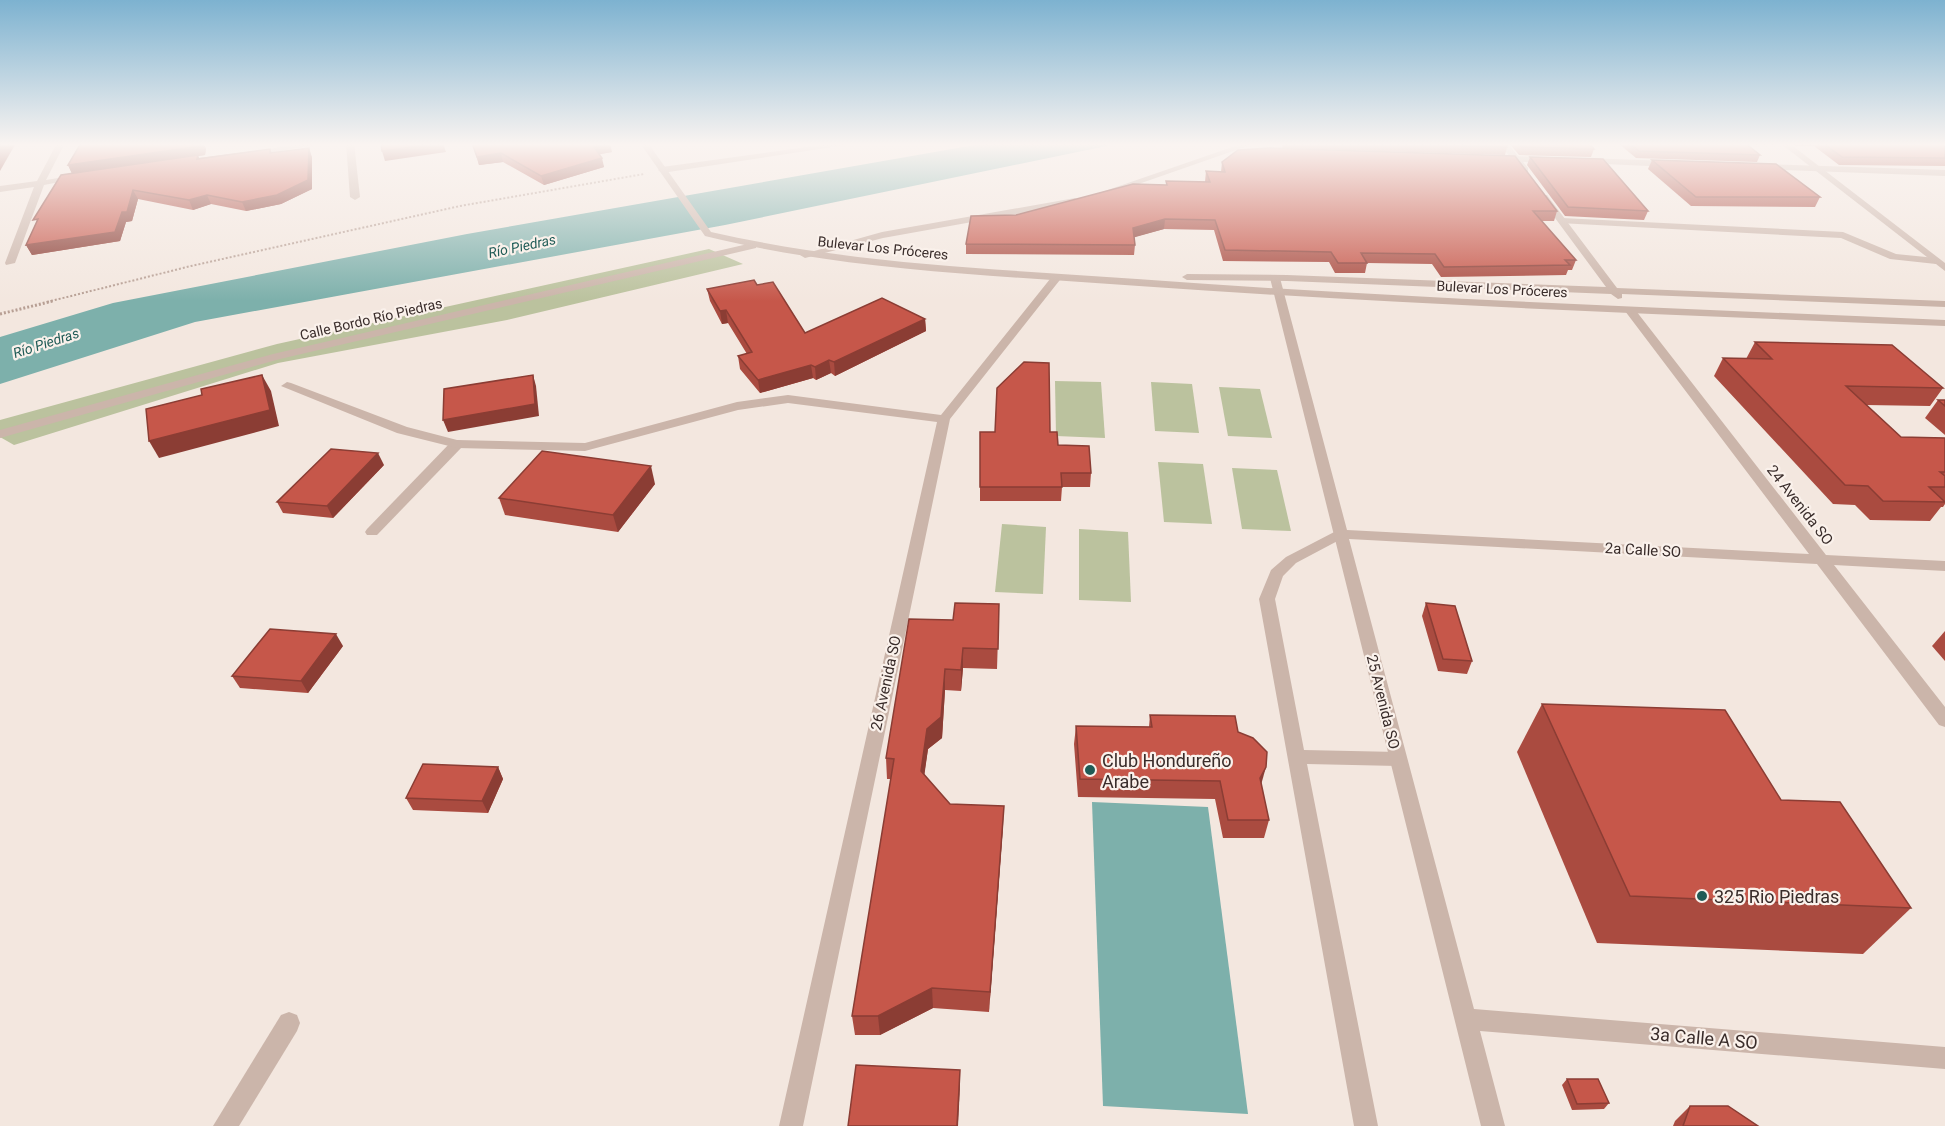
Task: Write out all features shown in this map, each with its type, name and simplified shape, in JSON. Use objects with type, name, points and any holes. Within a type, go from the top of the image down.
[{"type":"street","points":[[10,263],[35,196]]},
{"type":"street","name":"Bulevar Los Próceres","points":[[679,196],[708,234],[752,246],[842,261],[1058,276],[1277,285],[1614,291],[1945,304]]},
{"type":"street","name":"24 Avenida SO","points":[[1543,196],[1945,720]]},
{"type":"street","points":[[1852,196],[1941,264]]},
{"type":"street","points":[[805,255],[882,235],[1082,200]]},
{"type":"street","points":[[1562,221],[1824,232],[1843,235],[1894,257],[1941,264]]},
{"type":"street","name":"Calle Bordo Río Piedras","points":[[0,434],[277,356],[752,246]]},
{"type":"street","name":"Bulevar Los Próceres","points":[[1058,276],[1277,285],[1629,309],[1945,323]]},
{"type":"street","name":"26 Avenida SO","points":[[790,1126],[944,419],[1058,276]]},
{"type":"street","name":"25 Avenida SO","points":[[1277,285],[1493,1126]]},
{"type":"street","points":[[287,386],[402,429],[457,444],[585,447],[737,406],[788,399],[944,419]]},
{"type":"street","points":[[372,532],[457,444]]},
{"type":"street","points":[[1340,534],[1292,560],[1276,574],[1268,599],[1366,1126]]},
{"type":"street","name":"2a Calle SO","points":[[1340,534],[1945,566]]},
{"type":"street","points":[[1297,757],[1398,759]]},
{"type":"street","name":"3a Calle A SO","points":[[1464,1019],[1945,1058]]},
{"type":"street","points":[[225,1126],[289,1023]]},
{"type":"path","points":[[0,314],[191,266],[460,206],[519,196]]},
{"type":"green space","points":[[709,249],[743,264],[507,320],[278,363],[14,445],[0,437],[0,420],[277,344]]},
{"type":"green space","points":[[1055,381],[1101,382],[1105,438],[1056,436]]},
{"type":"green space","points":[[1151,382],[1192,384],[1199,433],[1155,431]]},
{"type":"green space","points":[[1219,387],[1260,389],[1272,438],[1228,436]]},
{"type":"green space","points":[[1158,462],[1203,464],[1212,524],[1164,522]]},
{"type":"green space","points":[[1232,468],[1277,470],[1291,531],[1242,529]]},
{"type":"green space","points":[[1002,524],[1046,527],[1043,594],[995,592]]},
{"type":"green space","points":[[1079,529],[1128,532],[1131,602],[1079,600]]},
{"type":"water","name":"Río Piedras","points":[[686,196],[867,196],[725,225],[195,322],[0,384],[0,337],[113,303],[467,234]]},
{"type":"water","points":[[1092,802],[1208,807],[1248,1114],[1103,1106]]},
{"type":"building","points":[[48,196],[131,196],[127,212],[122,212],[115,232],[26,245],[38,219],[33,220]]},
{"type":"building","points":[[164,196],[205,196],[189,200]]},
{"type":"building","points":[[210,196],[274,196],[242,202]]},
{"type":"building","points":[[1089,196],[1545,196],[1557,211],[1533,211],[1576,260],[1565,260],[1570,265],[1444,267],[1435,254],[1361,253],[1367,263],[1338,263],[1331,252],[1225,250],[1215,220],[1165,219],[1133,228],[1135,245],[966,244],[971,216],[1016,215]]},
{"type":"building","points":[[1559,196],[1635,196],[1648,211],[1568,207]]},
{"type":"building","points":[[1694,196],[1820,197],[1696,197]]},
{"type":"building","points":[[754,280],[757,285],[773,282],[805,333],[882,298],[925,319],[834,362],[829,360],[815,367],[811,365],[758,380],[738,356],[752,352],[726,310],[720,311],[707,289]]},
{"type":"building","points":[[1755,342],[1892,345],[1943,388],[1846,386],[1901,437],[1945,438],[1945,472],[1940,472],[1945,476],[1945,487],[1929,487],[1945,502],[1883,501],[1868,486],[1845,485],[1723,358],[1772,359]]},
{"type":"building","points":[[1024,362],[1049,363],[1050,432],[1057,432],[1058,445],[1089,446],[1091,473],[1061,473],[1062,487],[980,487],[980,432],[995,432],[997,388]]},
{"type":"building","points":[[262,375],[270,410],[149,441],[146,409],[202,395],[201,389]]},
{"type":"building","points":[[533,375],[535,404],[443,420],[444,389]]},
{"type":"building","points":[[331,449],[378,453],[327,506],[277,502]]},
{"type":"building","points":[[542,451],[651,466],[613,515],[499,498]]},
{"type":"building","points":[[955,603],[999,604],[998,649],[963,648],[961,670],[945,669],[941,717],[927,729],[921,771],[950,804],[1004,806],[990,992],[932,988],[878,1016],[852,1016],[894,759],[886,758],[909,619],[953,620]]},
{"type":"building","points":[[1426,603],[1455,606],[1472,661],[1443,659]]},
{"type":"building","points":[[270,629],[336,634],[301,681],[232,676]]},
{"type":"building","points":[[1542,704],[1725,710],[1781,800],[1840,802],[1911,908],[1630,896]]},
{"type":"building","points":[[1150,715],[1235,716],[1238,732],[1253,738],[1267,752],[1266,767],[1260,778],[1269,820],[1228,820],[1220,781],[1080,779],[1076,726],[1152,727]]},
{"type":"building","points":[[423,764],[498,767],[482,801],[406,798]]},
{"type":"building","points":[[856,1065],[960,1070],[957,1126],[848,1126]]},
{"type":"building","points":[[1567,1079],[1598,1079],[1609,1103],[1577,1104]]},
{"type":"building","points":[[1690,1106],[1728,1106],[1758,1126],[1683,1126]]},
{"type":"place","name":"Club Hondureño Arabe","points":[[1090,770]]},
{"type":"place","name":"325 Rio Piedras","points":[[1702,896]]}]
